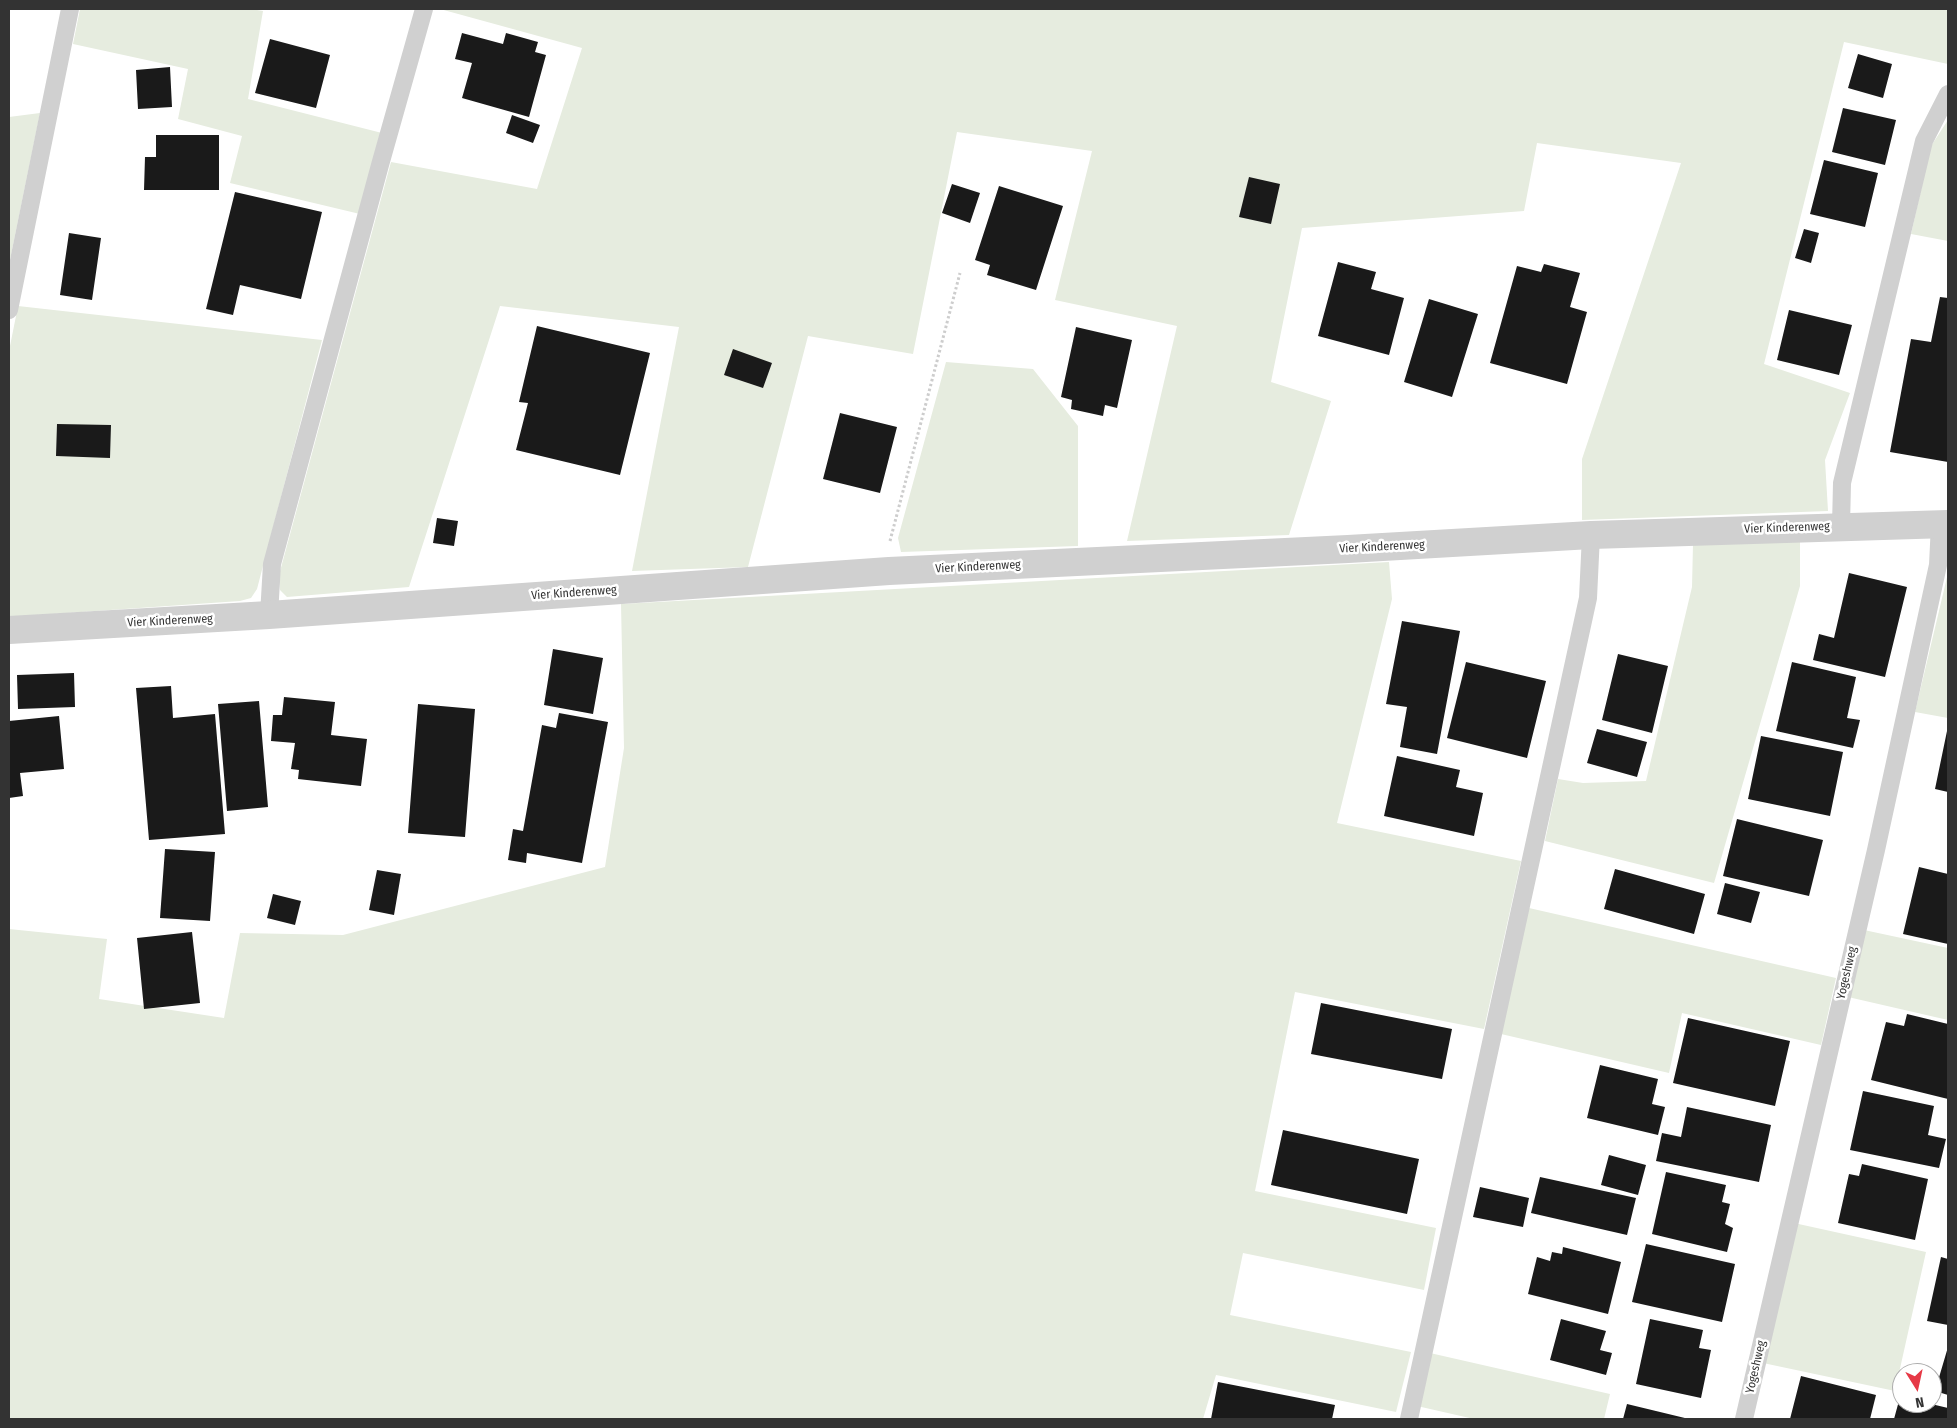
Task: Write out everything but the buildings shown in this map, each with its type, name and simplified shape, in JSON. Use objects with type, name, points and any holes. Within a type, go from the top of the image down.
[{"type":"street","name":"Vier Kinderenweg","points":[[9,630],[889,571],[1310,551],[1591,535],[1944,524]]},
{"type":"lane","points":[[9,310],[70,9]]},
{"type":"lane","points":[[268,614],[272,564],[424,9]]},
{"type":"lane","points":[[1841,526],[1842,483],[1924,141],[1948,94]]},
{"type":"lane","name":"Yogeshweg","points":[[1744,1419],[1871,869],[1938,565],[1944,524]]},
{"type":"lane","points":[[1410,1419],[1588,598],[1591,535]]},
{"type":"path","points":[[889,571],[890,535],[960,273]]},
{"type":"shaded area","points":[[80,9],[251,9],[263,11],[248,99],[382,133],[360,214],[230,183],[242,136],[178,119],[188,69],[73,44]]},
{"type":"shaded area","points":[[440,9],[1948,9],[1948,64],[1844,42],[1764,364],[1850,393],[1825,460],[1828,511],[1582,520],[1582,459],[1681,163],[1537,143],[1524,211],[1302,228],[1271,382],[1331,401],[1289,535],[1127,541],[1177,326],[1055,300],[1092,151],[957,132],[913,354],[808,336],[748,567],[632,571],[679,327],[500,306],[409,587],[287,597],[280,590],[279,575],[391,162],[537,189],[582,48]]},
{"type":"shaded area","points":[[40,113],[9,265],[9,117]]},
{"type":"shaded area","points":[[1948,120],[1948,241],[1911,234],[1931,146]]},
{"type":"shaded area","points":[[18,306],[322,340],[257,589],[251,598],[240,601],[9,617],[9,351]]},
{"type":"shaded area","points":[[946,362],[1033,369],[1078,426],[1078,546],[901,552],[898,538]]},
{"type":"shaded area","points":[[1800,542],[1800,586],[1714,883],[1545,841],[1558,779],[1583,783],[1646,781],[1692,587],[1693,544]]},
{"type":"shaded area","points":[[1389,562],[1392,599],[1337,823],[1521,861],[1484,1029],[1295,992],[1255,1191],[1436,1228],[1424,1290],[1243,1253],[1230,1315],[1411,1352],[1396,1412],[1216,1375],[1203,1419],[9,1419],[9,929],[107,939],[99,999],[224,1018],[240,933],[343,935],[605,867],[624,748],[621,604]]},
{"type":"shaded area","points":[[1948,573],[1948,718],[1915,712]]},
{"type":"shaded area","points":[[1529,908],[1836,978],[1821,1045],[1682,1013],[1669,1073],[1501,1034]]},
{"type":"shaded area","points":[[1864,930],[1948,948],[1948,1020],[1848,997]]},
{"type":"shaded area","points":[[1794,1223],[1926,1252],[1901,1363],[1892,1363],[1892,1390],[1763,1363]]},
{"type":"shaded area","points":[[1430,1353],[1610,1394],[1604,1419],[1474,1419],[1417,1406]]}]
